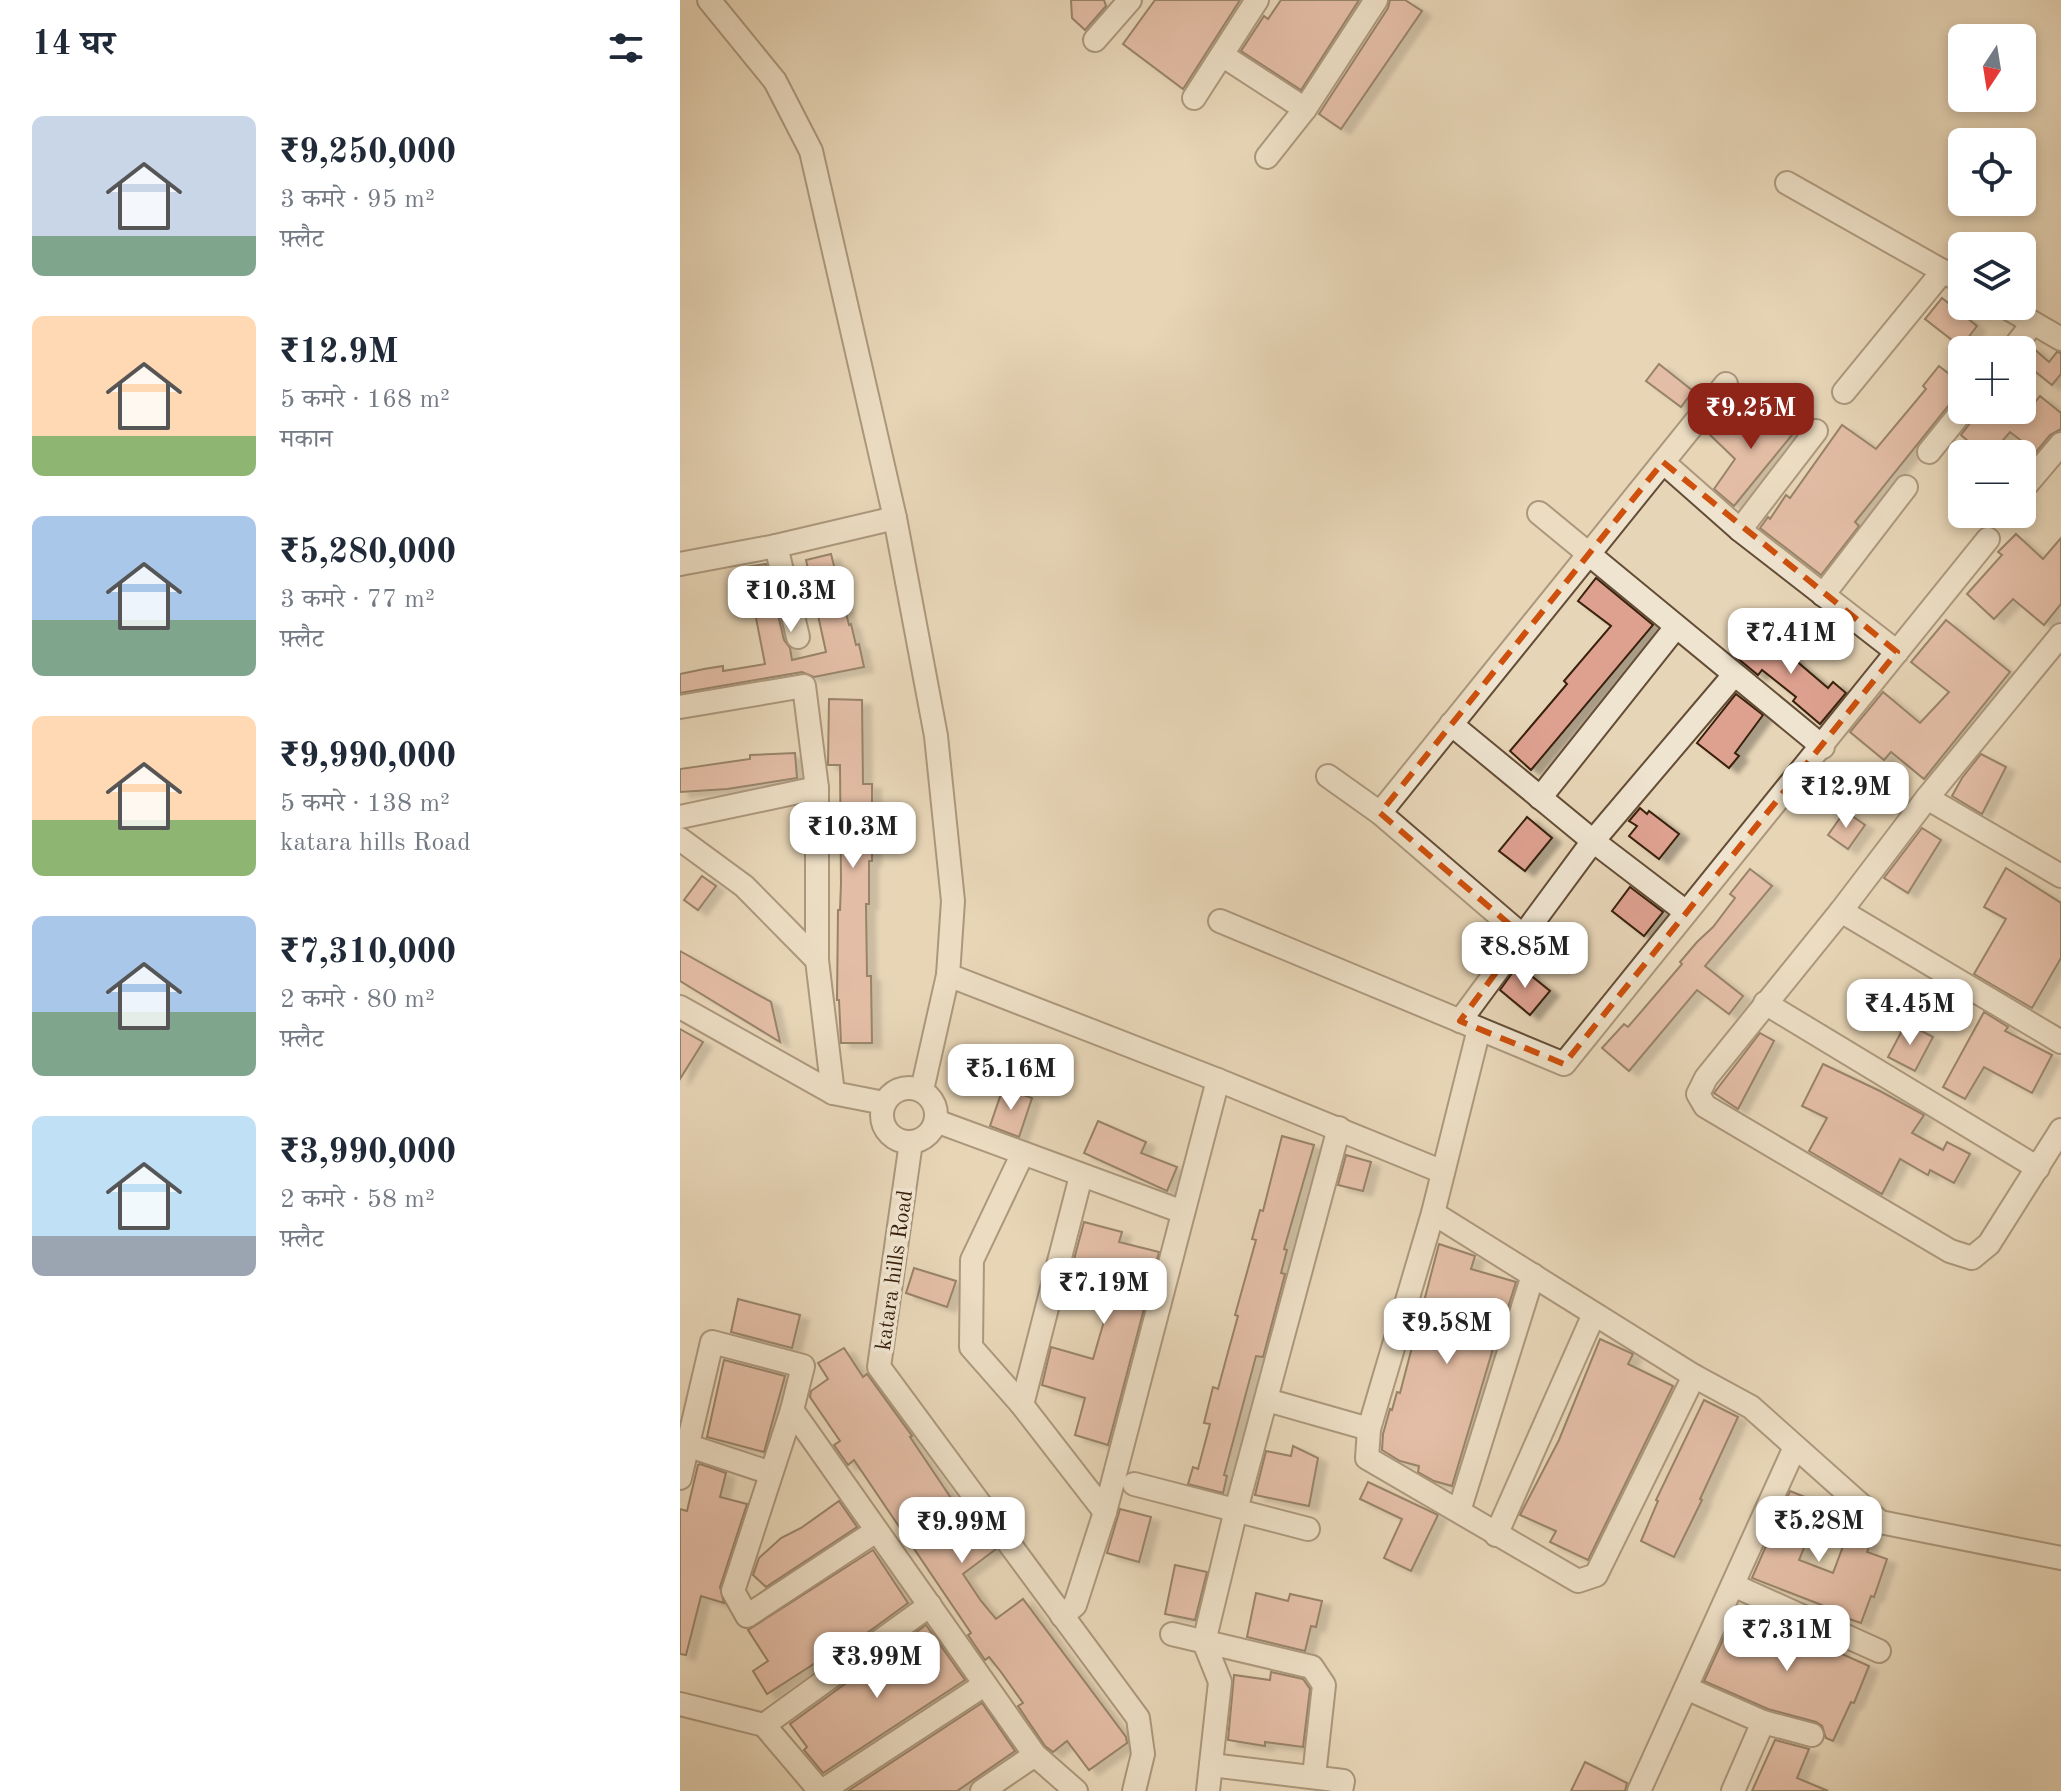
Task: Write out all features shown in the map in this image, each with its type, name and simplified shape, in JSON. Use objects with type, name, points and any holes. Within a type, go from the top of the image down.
[{"type":"street","points":[[709,0],[775,81],[811,151],[895,518],[936,736],[953,901],[948,975],[922,1090]]},
{"type":"street","points":[[1095,40],[1130,0]]},
{"type":"street","points":[[1194,98],[1257,0]]},
{"type":"street","points":[[1267,157],[1305,109],[1376,0]]},
{"type":"street","points":[[1222,55],[1305,109]]},
{"type":"street","points":[[1787,183],[1948,274]]},
{"type":"street","points":[[1844,392],[1948,280]]},
{"type":"street","points":[[2028,320],[2061,339]]},
{"type":"street","points":[[2023,336],[2033,323]]},
{"type":"street","points":[[1380,813],[1726,384]]},
{"type":"street","points":[[1929,452],[1952,424]]},
{"type":"street","points":[[1740,530],[1816,431]]},
{"type":"street","points":[[2036,473],[2061,444]]},
{"type":"street","points":[[1663,462],[1740,530],[1897,652]]},
{"type":"street","points":[[1823,595],[1906,487]]},
{"type":"street","points":[[1539,513],[1823,747]]},
{"type":"street","points":[[680,564],[776,546],[895,518]]},
{"type":"street","points":[[1220,921],[1564,1064],[1988,539]]},
{"type":"street","points":[[776,546],[798,637]]},
{"type":"street","points":[[1540,798],[1676,627]]},
{"type":"street","points":[[2061,635],[1927,798],[1841,911],[1706,1078],[1698,1094],[1705,1106],[1950,1251],[1972,1258],[1989,1244],[2061,1130]]},
{"type":"street","points":[[1694,1376],[1596,1575],[1578,1581],[1367,1458],[1369,1429],[1443,1172],[1470,1025],[1523,936],[1593,841],[1734,675]]},
{"type":"street","points":[[680,707],[804,686],[817,788],[817,960],[833,1093]]},
{"type":"street","points":[[1451,724],[1593,841],[1686,912]]},
{"type":"street","points":[[1328,776],[1380,813],[1523,936]]},
{"type":"street","points":[[680,817],[817,788]]},
{"type":"street","points":[[1927,798],[2061,876]]},
{"type":"street","points":[[680,839],[744,886],[817,960]]},
{"type":"street","points":[[1841,911],[2061,1042]]},
{"type":"street","points":[[948,975],[1339,1128],[1443,1172]]},
{"type":"street","points":[[1765,1003],[2038,1168]]},
{"type":"street","points":[[680,1007],[833,1093],[884,1103]]},
{"type":"street","points":[[1062,1616],[1075,1605],[1105,1512],[1218,1080]]},
{"type":"street","points":[[904,1088],[922,1090],[934,1103],[936,1121],[927,1136],[911,1142],[893,1137],[887,1131],[882,1113],[884,1103],[889,1096],[904,1088]]},
{"type":"street","points":[[936,1121],[1183,1212]]},
{"type":"street","points":[[1208,1791],[1220,1682],[1204,1642],[1236,1510],[1339,1128]]},
{"type":"street","name":"katara hills Road","points":[[911,1142],[879,1367],[1138,1718],[1143,1754],[1134,1791]]},
{"type":"street","points":[[1022,1155],[972,1260],[971,1347],[1022,1405],[1105,1512]]},
{"type":"street","points":[[1022,1405],[1081,1176]]},
{"type":"street","points":[[1433,1213],[1694,1376],[1751,1407],[1880,1522],[2061,1558]]},
{"type":"street","points":[[1459,1511],[1533,1275]]},
{"type":"street","points":[[1496,1535],[1594,1314]]},
{"type":"street","points":[[680,1478],[685,1444],[712,1342],[803,1366],[792,1410],[733,1591],[747,1616],[876,1531]]},
{"type":"street","points":[[1267,1400],[1369,1429]]},
{"type":"street","points":[[792,1410],[1035,1755],[1076,1791]]},
{"type":"street","points":[[685,1444],[771,1473]]},
{"type":"street","points":[[1639,1791],[1795,1447]]},
{"type":"street","points":[[1134,1484],[1308,1529]]},
{"type":"street","points":[[1733,1585],[1879,1651]]},
{"type":"street","points":[[764,1725],[930,1605]]},
{"type":"street","points":[[1172,1634],[1312,1667],[1324,1685],[1314,1776]]},
{"type":"street","points":[[680,1704],[764,1725],[821,1791],[984,1685]]},
{"type":"street","points":[[1686,1688],[1763,1722],[1812,1735]]},
{"type":"street","points":[[1733,1791],[1763,1722]]},
{"type":"street","points":[[982,1791],[1035,1755]]},
{"type":"street","points":[[1211,1765],[1343,1781],[1341,1791]]},
{"type":"highlighted area","points":[[1663,462],[1897,652],[1564,1064],[1460,1021],[1523,936],[1380,813]]},
{"type":"building","points":[[1071,0],[1104,0],[1106,6],[1085,30],[1072,18]]},
{"type":"building","points":[[1155,0],[1240,0],[1183,89],[1123,44]]},
{"type":"building","points":[[1281,0],[1359,0],[1301,90],[1241,51],[1264,16],[1268,19]]},
{"type":"building","points":[[1390,0],[1405,0],[1422,11],[1341,129],[1319,114],[1388,8]]},
{"type":"building","points":[[1942,298],[1948,303],[1948,320],[1970,320],[1977,326],[1969,336],[1948,337],[1925,319]]},
{"type":"building","points":[[2036,351],[2049,362],[2057,352],[2061,353],[2061,374],[2052,385],[2036,372]]},
{"type":"building","points":[[1659,364],[1693,391],[1681,407],[1646,381]]},
{"type":"building","points":[[1939,366],[1948,373],[1948,406],[1855,522],[1859,526],[1821,575],[1760,528],[1786,495],[1790,498],[1842,425],[1876,449],[1926,389],[1923,386]]},
{"type":"building","points":[[2040,396],[2061,413],[2061,429],[2050,435],[2036,452],[2036,440],[2020,440],[2010,432],[2003,440],[1967,440],[1961,435],[1969,424],[2036,424],[2036,401]]},
{"type":"building","points":[[1779,406],[1801,424],[1734,506],[1714,489],[1735,459],[1708,433],[1724,416],[1750,441]]},
{"type":"building","points":[[2016,534],[2043,559],[2061,538],[2061,604],[2044,625],[2013,599],[1994,619],[1967,594],[2002,555],[1998,552]]},
{"type":"building","points":[[831,554],[849,625],[856,645],[859,644],[864,667],[814,677],[802,672],[680,693],[680,674],[723,666],[723,671],[765,664],[746,567],[766,564],[784,640],[790,648],[792,660],[826,652],[806,560]]},
{"type":"building","points":[[1596,578],[1653,625],[1531,770],[1510,751],[1611,626],[1578,601]]},
{"type":"building","points":[[1946,620],[2010,672],[1924,779],[1891,752],[1884,760],[1850,732],[1883,692],[1920,723],[1949,692],[1911,662]]},
{"type":"building","points":[[1759,629],[1828,688],[1833,682],[1846,693],[1820,724],[1793,701],[1796,697],[1762,670],[1758,675],[1736,657]]},
{"type":"building","points":[[1736,694],[1763,715],[1735,753],[1739,756],[1729,768],[1697,743]]},
{"type":"building","points":[[829,699],[862,700],[863,784],[872,784],[872,861],[869,861],[869,904],[866,904],[872,1043],[841,1043],[837,1000],[841,883],[840,765],[828,765]]},
{"type":"building","points":[[795,753],[797,778],[727,789],[680,792],[680,769],[750,759],[750,755]]},
{"type":"building","points":[[1981,754],[2006,767],[1982,814],[1952,796]]},
{"type":"building","points":[[1640,808],[1647,814],[1649,811],[1679,834],[1659,859],[1629,836],[1637,826],[1629,821]]},
{"type":"building","points":[[1845,811],[1865,825],[1848,849],[1828,835]]},
{"type":"building","points":[[1527,817],[1552,838],[1525,871],[1499,851]]},
{"type":"building","points":[[1922,828],[1941,840],[1908,893],[1884,878]]},
{"type":"building","points":[[2006,868],[2061,903],[2061,958],[2032,1008],[1974,974],[2006,919],[1984,907]]},
{"type":"building","points":[[1750,869],[1772,886],[1705,966],[1743,996],[1729,1014],[1697,990],[1629,1071],[1602,1048],[1624,1024],[1628,1027],[1697,942],[1713,927],[1735,898],[1730,894]]},
{"type":"building","points":[[702,876],[716,886],[698,910],[684,900]]},
{"type":"building","points":[[1630,887],[1663,912],[1644,936],[1612,911]]},
{"type":"building","points":[[680,951],[771,1002],[780,1042],[680,981]]},
{"type":"building","points":[[1518,965],[1550,991],[1530,1015],[1500,990]]},
{"type":"building","points":[[1984,1012],[2008,1027],[2005,1031],[2052,1055],[2032,1093],[1984,1067],[1965,1099],[1943,1087]]},
{"type":"building","points":[[1906,1023],[1933,1037],[1915,1071],[1888,1057]]},
{"type":"building","points":[[680,1029],[703,1042],[680,1079]]},
{"type":"building","points":[[1760,1033],[1774,1041],[1738,1109],[1714,1093]]},
{"type":"building","points":[[1823,1064],[1924,1115],[1912,1133],[1943,1150],[1947,1142],[1970,1154],[1954,1183],[1930,1170],[1928,1175],[1900,1159],[1882,1194],[1809,1151],[1827,1118],[1802,1106]]},
{"type":"building","points":[[1003,1088],[1032,1098],[1019,1137],[990,1126]]},
{"type":"building","points":[[1098,1121],[1146,1142],[1141,1153],[1177,1167],[1167,1191],[1084,1153]]},
{"type":"building","points":[[1282,1136],[1314,1145],[1284,1249],[1287,1250],[1281,1273],[1285,1274],[1263,1357],[1256,1356],[1224,1475],[1227,1476],[1223,1493],[1188,1484],[1193,1467],[1198,1469],[1210,1424],[1204,1423],[1213,1387],[1218,1389],[1256,1240],[1252,1239],[1260,1210],[1263,1211]]},
{"type":"building","points":[[1346,1155],[1371,1162],[1363,1191],[1338,1185]]},
{"type":"building","points":[[1084,1222],[1122,1232],[1119,1242],[1159,1252],[1108,1445],[1075,1435],[1085,1398],[1042,1385],[1051,1347],[1093,1359],[1109,1304],[1065,1293]]},
{"type":"building","points":[[1439,1244],[1475,1256],[1471,1269],[1516,1282],[1452,1486],[1434,1481],[1418,1472],[1419,1466],[1400,1461],[1382,1450],[1383,1434],[1397,1392],[1400,1393]]},
{"type":"building","points":[[914,1268],[956,1281],[947,1307],[906,1293]]},
{"type":"building","points":[[738,1299],[800,1315],[792,1348],[731,1332]]},
{"type":"building","points":[[1600,1339],[1633,1354],[1628,1364],[1673,1386],[1588,1560],[1550,1542],[1556,1531],[1520,1515],[1559,1440]]},
{"type":"building","points":[[844,1348],[863,1377],[867,1374],[912,1436],[961,1513],[982,1539],[986,1536],[996,1549],[963,1574],[981,1601],[996,1619],[1023,1599],[1126,1737],[1127,1743],[1089,1770],[1067,1741],[1053,1752],[1045,1746],[1018,1706],[1023,1703],[989,1657],[985,1660],[968,1635],[971,1633],[854,1460],[848,1465],[834,1445],[840,1441],[810,1397],[811,1391],[828,1379],[818,1363]]},
{"type":"building","points":[[724,1360],[785,1376],[764,1452],[707,1437]]},
{"type":"building","points":[[1704,1400],[1738,1417],[1674,1557],[1641,1541],[1656,1500]]},
{"type":"building","points":[[1293,1446],[1318,1458],[1309,1506],[1255,1495],[1266,1451],[1291,1456]]},
{"type":"building","points":[[700,1464],[726,1473],[720,1497],[747,1504],[720,1587],[724,1603],[701,1596],[686,1655],[680,1654],[680,1509],[687,1511]]},
{"type":"building","points":[[1368,1482],[1438,1515],[1411,1571],[1384,1558],[1402,1519],[1360,1499]]},
{"type":"building","points":[[1790,1491],[1822,1504],[1799,1560],[1833,1573],[1848,1533],[1871,1542],[1867,1552],[1887,1559],[1861,1623],[1820,1609],[1822,1605],[1752,1578]]},
{"type":"building","points":[[839,1501],[857,1527],[766,1587],[753,1575],[759,1558],[781,1538]]},
{"type":"building","points":[[1120,1509],[1151,1517],[1139,1562],[1107,1553]]},
{"type":"building","points":[[873,1550],[908,1603],[856,1641],[854,1638],[767,1694],[753,1671],[768,1661],[748,1630]]},
{"type":"building","points":[[1175,1565],[1207,1572],[1195,1620],[1165,1614]]},
{"type":"building","points":[[1256,1593],[1288,1601],[1290,1594],[1322,1601],[1316,1627],[1311,1626],[1305,1651],[1247,1637]]},
{"type":"building","points":[[1736,1611],[1766,1624],[1768,1621],[1869,1666],[1854,1703],[1851,1702],[1833,1741],[1826,1738],[1822,1726],[1816,1722],[1768,1709],[1704,1681]]},
{"type":"building","points":[[926,1625],[965,1680],[823,1773],[804,1750],[807,1747],[790,1724]]},
{"type":"building","points":[[1271,1672],[1303,1679],[1310,1689],[1303,1747],[1265,1742],[1265,1746],[1228,1740],[1234,1675],[1270,1680]]},
{"type":"building","points":[[982,1703],[1015,1751],[957,1791],[848,1791]]},
{"type":"building","points":[[1775,1740],[1809,1749],[1797,1778],[1828,1791],[1752,1791]]},
{"type":"building","points":[[1585,1762],[1627,1783],[1625,1791],[1571,1791]]}]
